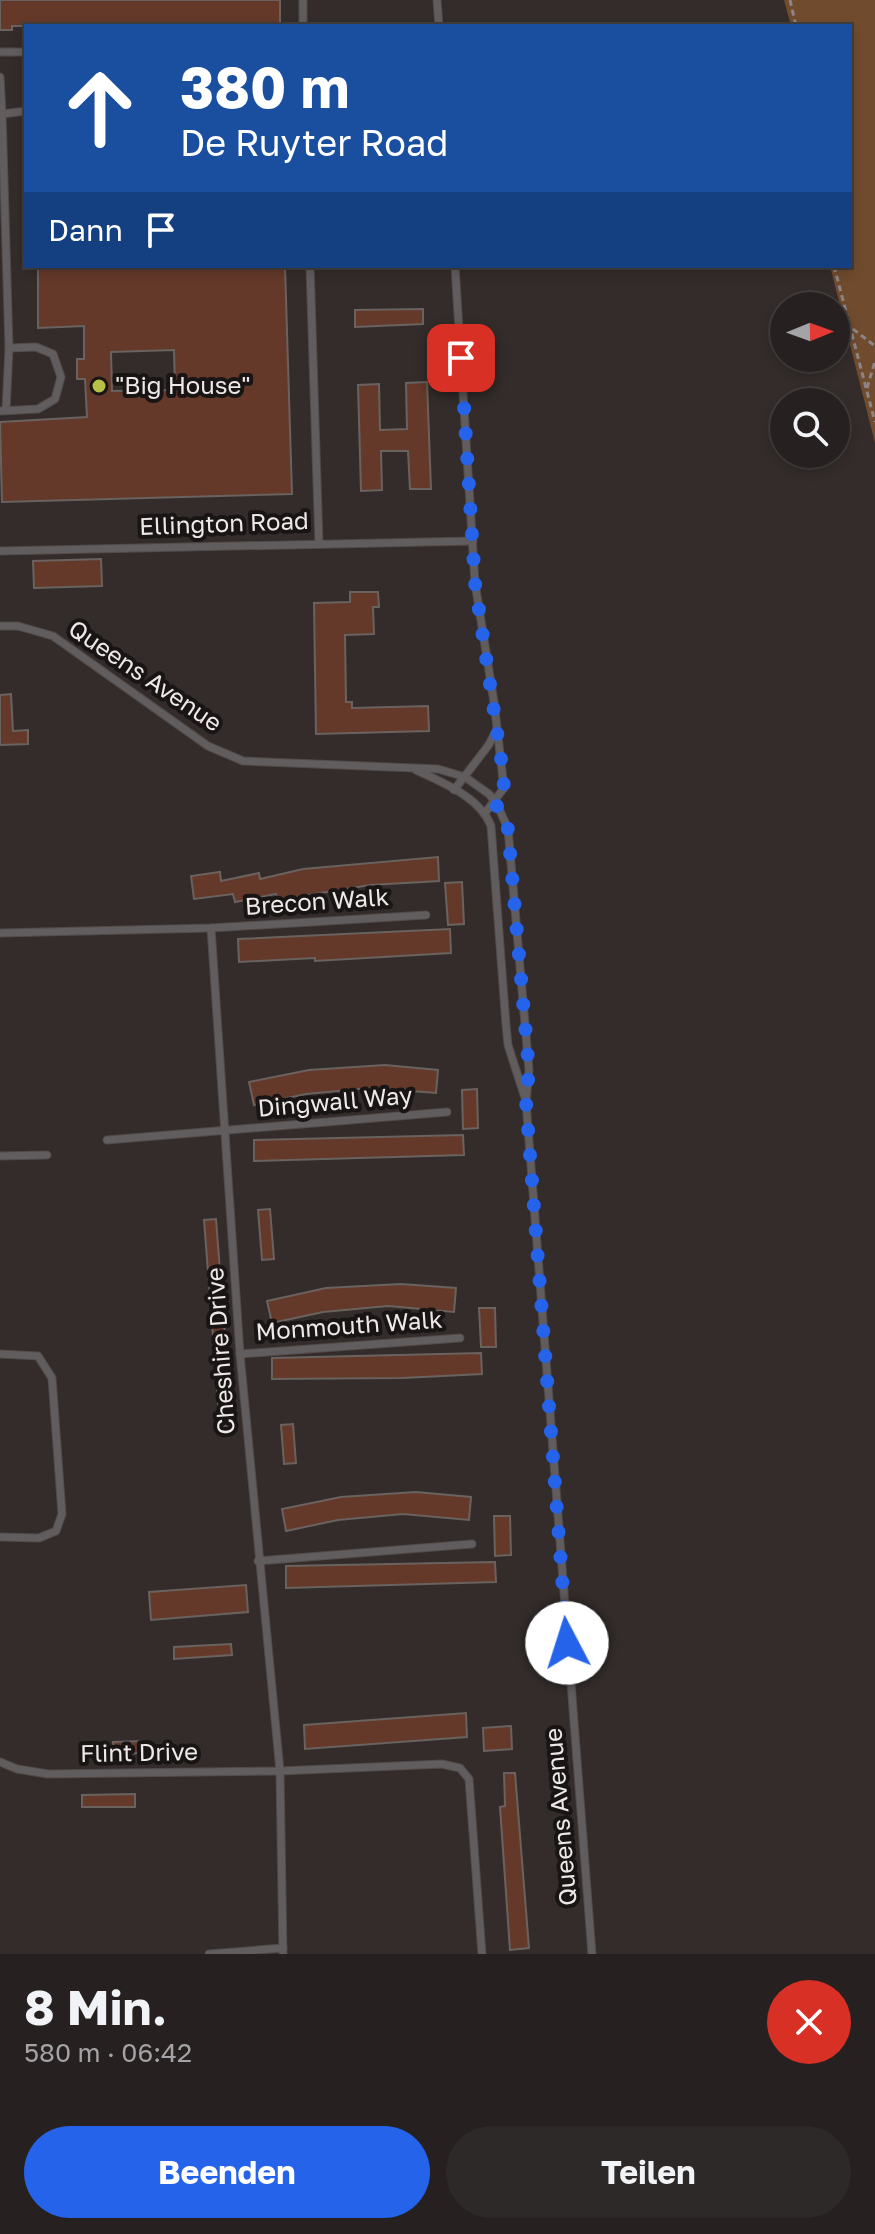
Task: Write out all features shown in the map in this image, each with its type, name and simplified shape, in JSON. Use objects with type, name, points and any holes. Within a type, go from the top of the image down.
[{"type":"lane","points":[[303,0],[303,24]]},
{"type":"lane","points":[[437,0],[439,24]]},
{"type":"lane","points":[[0,52],[24,52]]},
{"type":"lane","points":[[0,77],[9,348],[3,410],[38,409],[55,399],[61,377],[53,354],[36,347],[9,348]]},
{"type":"lane","points":[[2,114],[24,111]]},
{"type":"lane","name":"Ellington Road","points":[[0,551],[319,544],[310,268]]},
{"type":"lane","points":[[455,268],[475,583],[504,788],[485,813]]},
{"type":"lane","points":[[319,544],[473,541]]},
{"type":"lane","name":"Queens Avenue","points":[[0,626],[18,626],[53,636],[208,746],[243,761],[410,767],[452,772],[465,777],[495,802],[508,829],[529,1070],[526,1102],[592,1954]]},
{"type":"lane","points":[[454,790],[497,729]]},
{"type":"lane","name":"Queens Avenue","points":[[410,767],[454,790],[485,813],[491,826],[508,1045],[526,1102]]},
{"type":"lane","name":"Brecon Walk","points":[[0,933],[211,928],[426,915]]},
{"type":"lane","name":"Cheshire Drive","points":[[211,928],[240,1354],[280,1771],[283,1951]]},
{"type":"lane","name":"Dingwall Way","points":[[107,1140],[447,1112]]},
{"type":"lane","points":[[0,1156],[47,1155]]},
{"type":"lane","name":"Monmouth Walk","points":[[240,1354],[460,1338]]},
{"type":"lane","points":[[0,1354],[38,1356],[52,1378],[62,1514],[56,1531],[39,1538],[0,1537]]},
{"type":"lane","points":[[258,1561],[472,1544]]},
{"type":"lane","name":"Flint Drive","points":[[0,1762],[17,1769],[48,1774],[280,1771],[442,1764],[460,1768],[469,1779],[482,1954]]},
{"type":"lane","points":[[209,1954],[283,1951]]},
{"type":"path","points":[[790,0],[796,24]]},
{"type":"path","points":[[835,268],[875,422]]},
{"type":"path","points":[[851,328],[875,346]]},
{"type":"path","points":[[867,389],[875,361]]},
{"type":"shaded area","points":[[784,0],[875,0],[875,443],[850,345],[850,292],[837,292],[831,268],[852,268],[852,24],[790,24]]},
{"type":"building","points":[[0,0],[280,0],[280,24],[24,24],[12,26],[12,30],[0,30]]},
{"type":"building","name":"\"Big House\"","points":[[38,268],[285,268],[292,494],[2,502],[0,422],[87,417],[85,379],[77,379],[77,359],[84,359],[84,326],[38,328]],"holes":[[[174,350],[175,390],[112,391],[111,352]]]},
{"type":"building","points":[[423,309],[423,324],[355,327],[355,310]]},
{"type":"building","points":[[427,382],[431,489],[410,489],[408,451],[381,451],[382,490],[361,491],[358,385],[379,384],[380,430],[407,429],[406,383]]},
{"type":"building","points":[[101,559],[102,586],[34,588],[33,561]]},
{"type":"building","points":[[350,592],[378,592],[379,607],[373,607],[374,634],[345,635],[346,702],[352,702],[352,708],[428,706],[429,731],[316,734],[314,603],[350,602]]},
{"type":"building","points":[[11,694],[13,731],[28,730],[28,744],[0,745],[0,695]]},
{"type":"building","points":[[438,857],[439,881],[370,885],[278,900],[276,894],[235,902],[233,894],[194,899],[191,876],[220,872],[221,881],[259,873],[260,879],[303,869]]},
{"type":"building","points":[[462,882],[464,924],[448,925],[445,883]]},
{"type":"building","points":[[450,929],[451,953],[239,962],[238,939]]},
{"type":"building","points":[[385,1065],[438,1070],[436,1093],[370,1088],[306,1094],[254,1105],[249,1082],[309,1070]]},
{"type":"building","points":[[477,1089],[478,1128],[463,1129],[462,1090]]},
{"type":"building","points":[[463,1135],[464,1155],[254,1161],[254,1140]]},
{"type":"building","points":[[270,1209],[274,1259],[262,1260],[258,1210]]},
{"type":"building","points":[[216,1219],[232,1426],[220,1426],[204,1220]]},
{"type":"building","points":[[401,1284],[456,1288],[454,1312],[388,1306],[323,1312],[272,1323],[267,1301],[326,1288]]},
{"type":"building","points":[[479,1308],[495,1308],[496,1347],[481,1347]]},
{"type":"building","points":[[481,1353],[482,1374],[272,1379],[272,1358]]},
{"type":"building","points":[[293,1424],[296,1463],[284,1464],[281,1425]]},
{"type":"building","points":[[416,1492],[471,1497],[469,1520],[403,1514],[338,1520],[286,1531],[282,1509],[341,1497]]},
{"type":"building","points":[[494,1516],[510,1516],[511,1555],[495,1556]]},
{"type":"building","points":[[495,1562],[496,1582],[286,1588],[286,1566]]},
{"type":"building","points":[[246,1585],[248,1612],[151,1620],[149,1592]]},
{"type":"building","points":[[231,1644],[232,1655],[174,1659],[174,1647]]},
{"type":"building","points":[[466,1713],[467,1737],[305,1749],[304,1725]]},
{"type":"building","points":[[511,1726],[512,1749],[484,1751],[483,1728]]},
{"type":"building","points":[[145,1741],[145,1753],[113,1754],[113,1742]]},
{"type":"building","points":[[504,1773],[515,1773],[529,1948],[510,1950],[500,1807],[505,1806]]},
{"type":"building","points":[[135,1794],[135,1807],[82,1807],[82,1795]]},
{"type":"place","name":"\"Big House\"","points":[[99,386]]},
{"type":"route","points":[[461,358],[475,583],[503,772],[504,788],[495,802],[508,829],[525,1019],[529,1070],[526,1102],[567,1643]]}]
